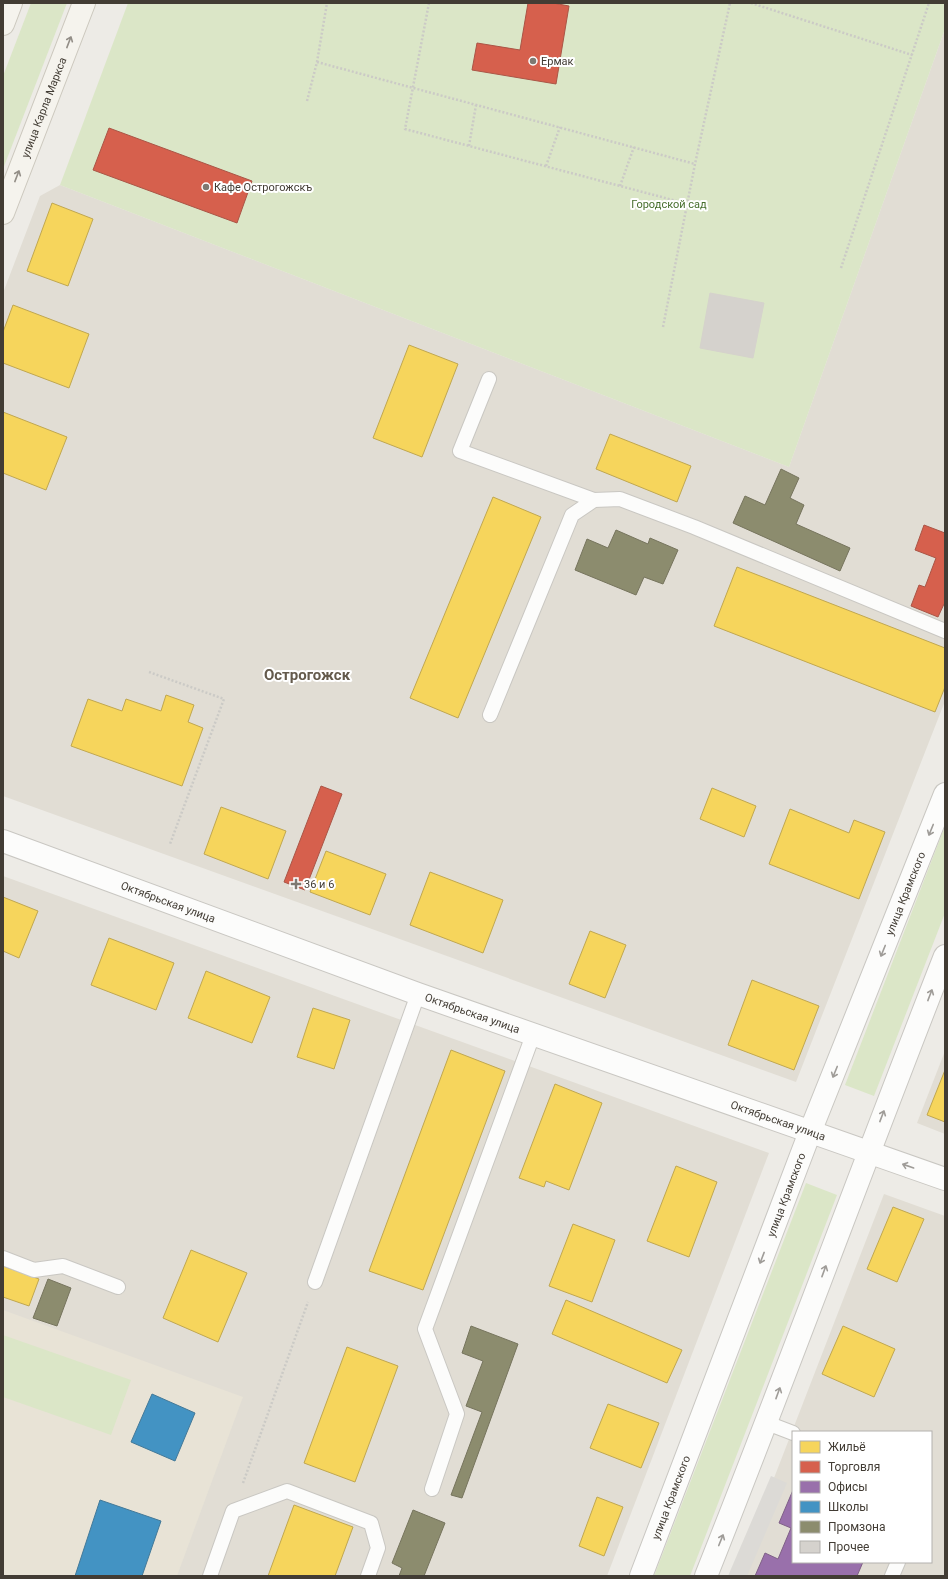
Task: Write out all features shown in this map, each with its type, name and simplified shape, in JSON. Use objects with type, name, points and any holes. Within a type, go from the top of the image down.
[{"type":"main road","points":[[3,24],[11,3]]},
{"type":"main road","name":"улица Карла Маркса","points":[[3,212],[84,3]]},
{"type":"street","name":"улица Крамского","points":[[641,1576],[810,1132],[945,794]]},
{"type":"street","name":"Октябрьская улица","points":[[3,840],[418,994],[945,1179]]},
{"type":"street","points":[[706,1576],[767,1423],[868,1152],[945,956]]},
{"type":"lane","points":[[489,379],[460,451],[594,500],[620,499],[694,527],[945,631]]},
{"type":"lane","points":[[490,715],[572,515],[594,500]]},
{"type":"lane","points":[[315,1282],[418,994]]},
{"type":"lane","points":[[432,1489],[457,1414],[425,1329],[533,1035]]},
{"type":"lane","points":[[3,1258],[34,1270],[63,1266],[118,1287]]},
{"type":"lane","points":[[767,1423],[792,1433]]},
{"type":"lane","points":[[210,1576],[233,1511],[287,1491],[371,1523],[378,1548],[368,1576]]},
{"type":"lane","points":[[892,1576],[898,1563]]},
{"type":"path","points":[[307,101],[317,62],[327,3]]},
{"type":"path","points":[[430,3],[405,128],[688,204]]},
{"type":"path","points":[[664,327],[695,164],[730,3]]},
{"type":"path","points":[[751,3],[912,55]]},
{"type":"path","points":[[841,268],[929,3]]},
{"type":"path","points":[[317,62],[695,164]]},
{"type":"path","points":[[469,146],[476,105]]},
{"type":"path","points":[[546,166],[560,127]]},
{"type":"path","points":[[620,186],[634,147]]},
{"type":"path","points":[[149,672],[224,699],[170,844]]},
{"type":"path","points":[[233,1511],[315,1282]]},
{"type":"shaded area","points":[[945,29],[945,701],[796,1082],[3,796],[3,293],[40,196],[60,185],[789,467]]},
{"type":"shaded area","points":[[3,876],[769,1153],[607,1576],[3,1576]]},
{"type":"shaded area","points":[[945,1051],[945,1134],[917,1123]]},
{"type":"shaded area","points":[[884,1194],[945,1216],[945,1576],[736,1576],[792,1431],[792,1563],[932,1563],[932,1431],[792,1431]]},
{"type":"shaded area","points":[[3,1310],[243,1397],[177,1576],[3,1576]]},
{"type":"shaded area","points":[[771,1476],[787,1483],[747,1576],[728,1576]]},
{"type":"green space","points":[[31,3],[67,3],[3,169],[3,76]]},
{"type":"green space","name":"Городской сад","points":[[128,3],[945,3],[945,29],[789,467],[60,185]]},
{"type":"green space","points":[[945,826],[945,913],[874,1096],[845,1085]]},
{"type":"green space","points":[[806,1183],[837,1195],[690,1576],[654,1576]]},
{"type":"green space","points":[[3,1335],[131,1380],[111,1435],[3,1397]]},
{"type":"building: Жильё","points":[[52,203],[93,219],[68,286],[27,271]]},
{"type":"building: Жильё","points":[[13,305],[89,334],[69,388],[3,363],[3,332]]},
{"type":"building: Жильё","points":[[409,345],[458,364],[422,457],[373,438]]},
{"type":"building: Жильё","points":[[3,412],[67,437],[46,490],[3,473]]},
{"type":"building: Жильё","points":[[610,434],[691,466],[677,502],[596,469]]},
{"type":"building: Жильё","points":[[493,497],[541,517],[458,718],[410,698]]},
{"type":"building: Жильё","points":[[737,567],[945,648],[945,687],[935,712],[714,626]]},
{"type":"building: Жильё","points":[[166,695],[194,705],[188,722],[203,728],[182,786],[71,746],[88,699],[122,711],[126,699],[161,711]]},
{"type":"building: Жильё","points":[[712,788],[756,806],[744,837],[700,819]]},
{"type":"building: Жильё","points":[[221,807],[286,831],[268,879],[204,854]]},
{"type":"building: Жильё","points":[[790,809],[849,833],[854,820],[885,832],[859,899],[769,864]]},
{"type":"building: Жильё","points":[[326,851],[386,874],[370,915],[310,892]]},
{"type":"building: Жильё","points":[[430,872],[503,900],[483,953],[410,925]]},
{"type":"building: Жильё","points":[[3,897],[38,911],[19,958],[3,951]]},
{"type":"building: Жильё","points":[[590,931],[626,945],[605,998],[569,984]]},
{"type":"building: Жильё","points":[[109,938],[174,963],[156,1010],[91,985]]},
{"type":"building: Жильё","points":[[206,971],[270,997],[252,1043],[188,1018]]},
{"type":"building: Жильё","points":[[752,980],[819,1006],[794,1070],[728,1045]]},
{"type":"building: Жильё","points":[[313,1008],[350,1020],[334,1069],[297,1057]]},
{"type":"building: Жильё","points":[[451,1050],[505,1071],[423,1290],[369,1271]]},
{"type":"building: Жильё","points":[[945,1070],[945,1122],[927,1115]]},
{"type":"building: Жильё","points":[[555,1084],[602,1103],[569,1190],[546,1181],[544,1187],[519,1178]]},
{"type":"building: Жильё","points":[[676,1166],[717,1182],[689,1257],[647,1241]]},
{"type":"building: Жильё","points":[[893,1207],[924,1219],[897,1282],[867,1269]]},
{"type":"building: Жильё","points":[[573,1224],[615,1240],[592,1302],[549,1286]]},
{"type":"building: Жильё","points":[[191,1250],[247,1273],[218,1342],[163,1318]]},
{"type":"building: Жильё","points":[[3,1266],[39,1279],[29,1306],[3,1297]]},
{"type":"building: Жильё","points":[[566,1300],[682,1350],[667,1383],[552,1334]]},
{"type":"building: Жильё","points":[[843,1326],[895,1349],[874,1397],[822,1374]]},
{"type":"building: Жильё","points":[[347,1347],[398,1366],[355,1482],[304,1463]]},
{"type":"building: Жильё","points":[[608,1404],[659,1423],[641,1468],[590,1448]]},
{"type":"building: Жильё","points":[[597,1497],[623,1507],[604,1556],[579,1546]]},
{"type":"building: Жильё","points":[[294,1505],[353,1527],[335,1576],[268,1576]]},
{"type":"building: Торговля","points":[[528,3],[553,3],[569,6],[556,84],[472,70],[477,43],[520,50]]},
{"type":"building: Торговля","points":[[109,128],[252,181],[237,223],[93,170]]},
{"type":"building: Торговля","points":[[924,525],[945,533],[945,604],[938,617],[911,606],[919,585],[925,587],[936,558],[915,550]]},
{"type":"building: Торговля","points":[[321,786],[342,794],[305,890],[284,882]]},
{"type":"building: Офисы","points":[[792,1492],[792,1563],[863,1563],[857,1576],[755,1576],[765,1553],[778,1559],[791,1528],[779,1523]]},
{"type":"building: Школы","points":[[152,1394],[195,1413],[175,1461],[131,1442]]},
{"type":"building: Школы","points":[[100,1500],[161,1521],[142,1576],[75,1576]]},
{"type":"building: Промзона","points":[[781,469],[799,478],[790,498],[804,505],[796,524],[850,548],[840,571],[733,523],[745,496],[765,505]]},
{"type":"building: Промзона","points":[[616,530],[648,544],[650,538],[678,550],[663,584],[644,577],[636,595],[575,570],[587,539],[608,548]]},
{"type":"building: Промзона","points":[[48,1279],[71,1288],[57,1326],[33,1318]]},
{"type":"building: Промзона","points":[[471,1326],[518,1344],[462,1498],[451,1495],[482,1412],[466,1406],[483,1361],[462,1353]]},
{"type":"building: Промзона","points":[[413,1510],[445,1523],[424,1576],[399,1576],[402,1568],[392,1563]]},
{"type":"building: Прочее","points":[[710,293],[764,303],[753,358],[700,348]]},
{"type":"place","name":"Ермак","points":[[533,61]]},
{"type":"place","name":"Кафе Острогожскъ","points":[[206,187]]},
{"type":"place","name":"36 и 6","points":[[296,884]]},
{"type":"district","name":"Острогожск","points":[[307,675]]}]
